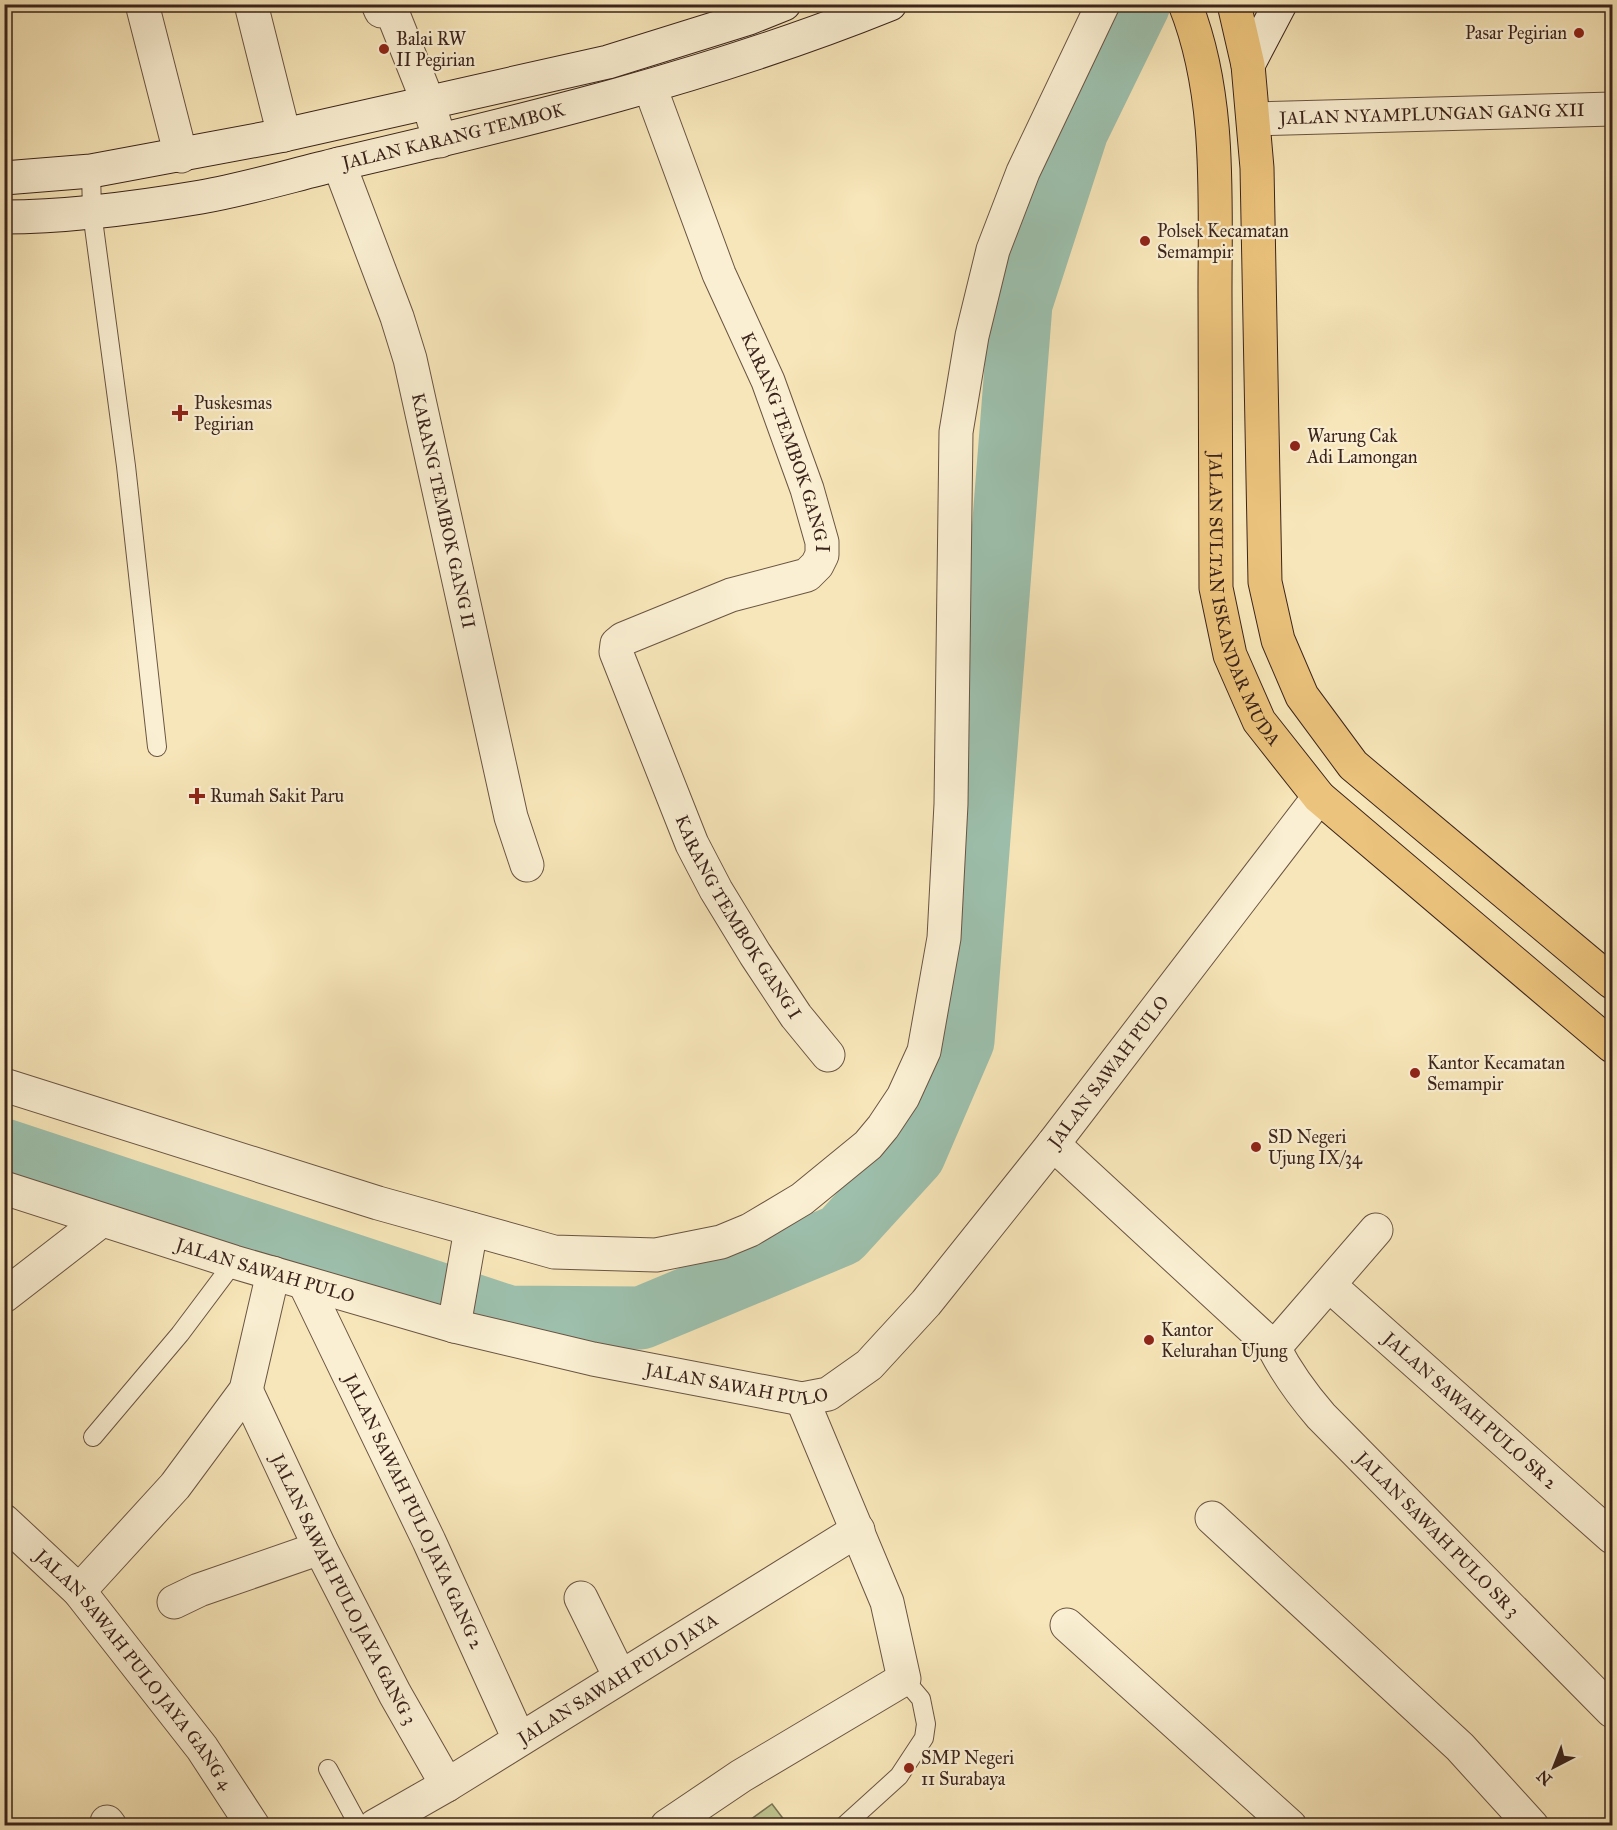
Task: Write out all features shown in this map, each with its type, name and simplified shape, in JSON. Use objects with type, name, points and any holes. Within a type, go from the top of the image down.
[{"type":"highway","name":"JALAN SULTAN ISKANDAR MUDA","points":[[1185,4],[1194,28],[1207,90],[1214,171],[1216,588],[1230,655],[1259,721],[1319,797],[1612,1046]]},
{"type":"highway","name":"JALAN SULTAN ISKANDAR MUDA","points":[[1234,4],[1248,65],[1254,119],[1258,179],[1265,582],[1278,640],[1302,696],[1353,765],[1612,982]]},
{"type":"street","points":[[142,4],[181,156]]},
{"type":"street","points":[[251,4],[284,135]]},
{"type":"street","points":[[378,4],[381,11],[389,10],[393,14],[428,102],[440,141]]},
{"type":"street","name":"JALAN KARANG TEMBOK","points":[[4,178],[91,171],[284,135],[608,62],[749,18],[784,4]]},
{"type":"street","name":"JALAN KARANG TEMBOK","points":[[4,217],[38,217],[92,212],[202,197],[440,141],[650,87],[849,12],[890,4]]},
{"type":"street","points":[[4,1085],[378,1203],[469,1239],[554,1252],[656,1255],[721,1242],[750,1230],[802,1199],[868,1145],[903,1097],[924,1051],[944,938],[951,804],[956,432],[972,336],[993,250],[1023,172],[1103,4]]},
{"type":"street","points":[[1248,65],[1280,4]]},
{"type":"street","name":"KARANG TEMBOK GANG I","points":[[650,87],[719,274],[768,381],[807,489],[822,542],[822,555],[817,565],[807,574],[731,595],[623,639],[617,644],[616,652],[692,844],[716,890],[796,1016],[828,1055]]},
{"type":"street","name":"JALAN NYAMPLUNGAN GANG XII","points":[[1254,119],[1612,109]]},
{"type":"street","name":"KARANG TEMBOK GANG II","points":[[339,164],[397,317],[410,359],[512,816],[527,865]]},
{"type":"street","name":"JALAN SAWAH PULO","points":[[4,1188],[305,1284],[456,1315],[593,1359],[802,1399],[828,1394],[869,1365],[926,1303],[1053,1144],[1319,797]]},
{"type":"street","name":"JALAN SAWAH PULO SR 3","points":[[1053,1144],[1274,1348],[1299,1391],[1321,1416],[1612,1711]]},
{"type":"street","points":[[4,1296],[102,1221]]},
{"type":"street","points":[[1274,1348],[1376,1230]]},
{"type":"street","points":[[456,1315],[469,1239]]},
{"type":"street","points":[[79,1591],[175,1486],[246,1389],[273,1273]]},
{"type":"street","name":"JALAN SAWAH PULO JAYA GANG 2","points":[[305,1284],[429,1540],[519,1739]]},
{"type":"street","name":"JALAN SAWAH PULO SR 2","points":[[1329,1285],[1612,1537]]},
{"type":"street","name":"JALAN SAWAH PULO JAYA GANG 3","points":[[246,1389],[320,1548],[395,1694],[447,1785]]},
{"type":"street","points":[[668,1826],[741,1776],[904,1679],[887,1602],[802,1399]]},
{"type":"street","points":[[1212,1518],[1460,1747],[1532,1826]]},
{"type":"street","name":"JALAN SAWAH PULO JAYA GANG 4","points":[[4,1521],[79,1591],[202,1748],[252,1826]]},
{"type":"street","name":"JALAN SAWAH PULO JAYA","points":[[375,1826],[447,1785],[858,1530]]},
{"type":"street","points":[[174,1602],[199,1590],[320,1548]]},
{"type":"street","points":[[581,1598],[620,1677]]},
{"type":"street","points":[[1067,1625],[1290,1826]]},
{"type":"lane","points":[[91,171],[92,212],[126,466],[157,747]]},
{"type":"lane","points":[[93,1437],[180,1334],[234,1262]]},
{"type":"lane","points":[[844,1826],[899,1776],[924,1738],[926,1724],[921,1699],[904,1679]]},
{"type":"lane","points":[[328,1769],[359,1826]]},
{"type":"green space","points":[[772,1804],[788,1825],[743,1825]]},
{"type":"waterway","points":[[4,1150],[509,1317],[641,1318],[841,1235],[914,1155],[963,1041],[1021,304],[1077,131],[1139,4]]},
{"type":"place","name":"Pasar Pegirian","points":[[1579,33]]},
{"type":"place","name":"Balai RW II Pegirian","points":[[384,49]]},
{"type":"place","name":"Polsek Kecamatan Semampir","points":[[1145,241]]},
{"type":"place","name":"Puskesmas Pegirian","points":[[180,413]]},
{"type":"place","name":"Warung Cak Adi Lamongan","points":[[1295,446]]},
{"type":"place","name":"Rumah Sakit Paru","points":[[197,796]]},
{"type":"place","name":"Kantor Kecamatan Semampir","points":[[1415,1073]]},
{"type":"place","name":"SD Negeri Ujung IX/34","points":[[1256,1147]]},
{"type":"place","name":"Kantor Kelurahan Ujung","points":[[1149,1340]]},
{"type":"place","name":"SMP Negeri 11 Surabaya","points":[[909,1768]]}]
